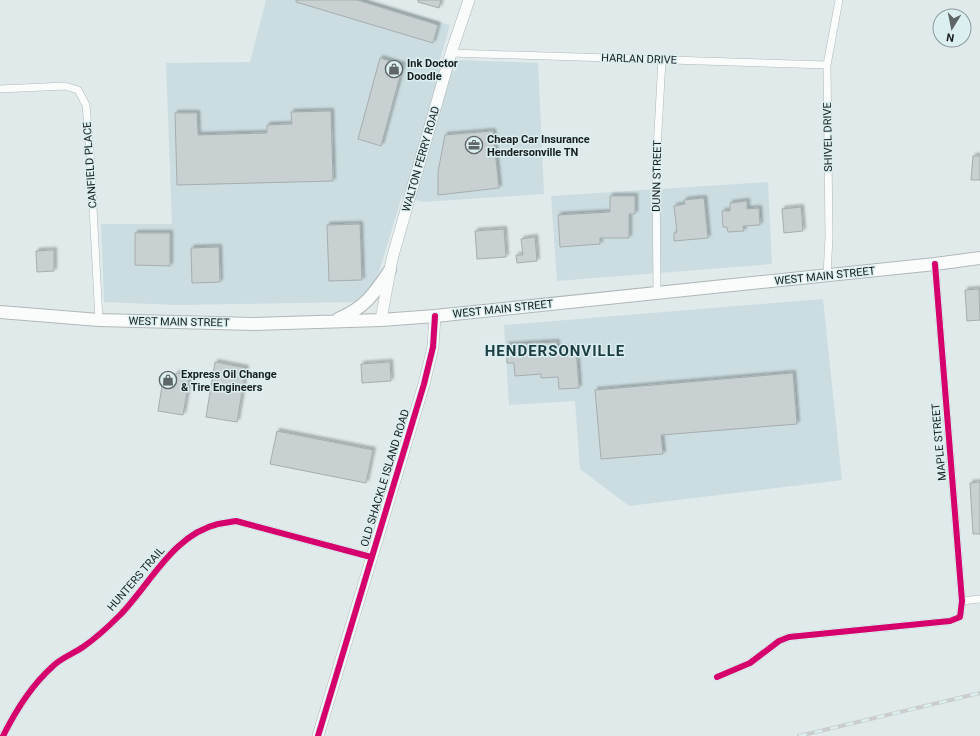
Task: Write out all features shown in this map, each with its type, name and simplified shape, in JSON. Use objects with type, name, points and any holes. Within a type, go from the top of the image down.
[{"type":"main road","name":"WEST MAIN STREET","points":[[0,312],[99,320],[254,324],[381,320],[435,316],[935,264],[980,258]]},
{"type":"main road","points":[[330,322],[350,314],[362,306],[374,294],[390,270]]},
{"type":"street","name":"WALTON FERRY ROAD","points":[[381,320],[392,259],[451,53],[469,0]]},
{"type":"street","name":"SHIVEL DRIVE","points":[[827,275],[829,237],[827,65],[839,0]]},
{"type":"street","name":"HARLAN DRIVE","points":[[451,53],[827,65]]},
{"type":"street","name":"DUNN STREET","points":[[657,293],[656,167],[662,60]]},
{"type":"street","name":"CANFIELD PLACE","points":[[0,89],[65,86],[78,90],[86,105],[90,151],[99,320]]},
{"type":"street","name":"MAPLE STREET","points":[[717,677],[750,663],[779,641],[789,637],[950,621],[960,617],[962,601],[935,264]]},
{"type":"street","name":"OLD SHACKLE ISLAND ROAD","points":[[318,736],[424,384],[433,347],[435,316]]},
{"type":"street","name":"HUNTERS TRAIL","points":[[3,736],[25,697],[52,666],[82,648],[98,636],[120,615],[172,553],[189,538],[205,529],[217,524],[236,521],[371,556]]},
{"type":"street","points":[[962,601],[980,599]]},
{"type":"shaded area","points":[[266,0],[366,0],[450,25],[438,66],[456,71],[459,60],[538,63],[544,194],[423,202],[402,196],[376,282],[358,302],[176,305],[104,302],[101,224],[172,224],[166,63],[250,62]]},
{"type":"shaded area","points":[[768,182],[772,264],[557,281],[551,196]]},
{"type":"shaded area","points":[[823,299],[842,480],[629,506],[580,469],[575,401],[509,405],[504,325]]},
{"type":"building","points":[[296,0],[357,0],[438,25],[433,43],[296,2]]},
{"type":"building","points":[[418,0],[441,0],[439,8],[418,2]]},
{"type":"building","points":[[380,58],[403,65],[381,146],[358,139]]},
{"type":"building","points":[[331,111],[333,181],[177,185],[175,113],[197,113],[198,135],[267,133],[267,125],[292,124],[291,112]]},
{"type":"building","points":[[493,131],[499,188],[438,195],[438,172],[445,135]]},
{"type":"building","points":[[973,156],[980,156],[980,180],[971,180]]},
{"type":"building","points":[[610,196],[635,196],[635,214],[629,214],[629,238],[600,238],[600,244],[560,247],[558,215],[610,212]]},
{"type":"building","points":[[704,198],[708,238],[674,241],[674,233],[677,232],[674,206],[685,204],[684,200]]},
{"type":"building","points":[[747,201],[747,209],[759,208],[760,225],[743,226],[744,231],[728,232],[727,227],[723,227],[722,211],[730,211],[730,203]]},
{"type":"building","points":[[801,207],[803,231],[784,233],[782,209]]},
{"type":"building","points":[[360,224],[362,280],[329,281],[327,225]]},
{"type":"building","points":[[504,229],[506,257],[477,259],[475,231]]},
{"type":"building","points":[[135,233],[170,233],[170,266],[135,265]]},
{"type":"building","points":[[535,237],[537,261],[517,263],[516,255],[523,255],[521,239]]},
{"type":"building","points":[[219,247],[220,282],[192,283],[191,248]]},
{"type":"building","points":[[54,250],[54,271],[37,272],[36,251]]},
{"type":"building","points":[[979,289],[980,320],[967,321],[965,290]]},
{"type":"building","points":[[557,342],[557,349],[576,348],[579,388],[559,389],[558,377],[541,378],[541,374],[515,376],[514,363],[507,363],[506,345]]},
{"type":"building","points":[[215,362],[246,368],[237,422],[206,417]]},
{"type":"building","points":[[390,362],[391,381],[362,383],[361,364]]},
{"type":"building","points":[[176,373],[190,375],[183,415],[158,411],[162,386],[174,388]]},
{"type":"building","points":[[793,373],[797,424],[661,435],[663,454],[601,459],[595,390]]},
{"type":"building","points":[[277,431],[373,450],[366,483],[270,464]]},
{"type":"building","points":[[980,482],[980,534],[973,534],[970,483]]},
{"type":"railway","points":[[799,736],[980,693]]},
{"type":"cycle path","points":[[717,677],[750,663],[779,641],[789,637],[950,621],[960,617],[962,601],[935,264]]},
{"type":"cycle path","points":[[318,736],[424,384],[433,347],[435,316]]},
{"type":"cycle path","points":[[3,736],[24,699],[45,674],[59,661],[93,640],[130,604],[163,562],[187,539],[202,530],[218,524],[236,521],[371,557]]},
{"type":"place","name":"Ink Doctor Doodle","points":[[394,69]]},
{"type":"place","name":"Cheap Car Insurance Hendersonville TN","points":[[474,145]]},
{"type":"place","name":"Express Oil Change & Tire Engineers","points":[[168,380]]},
{"type":"district","name":"HENDERSONVILLE","points":[[555,351]]}]
